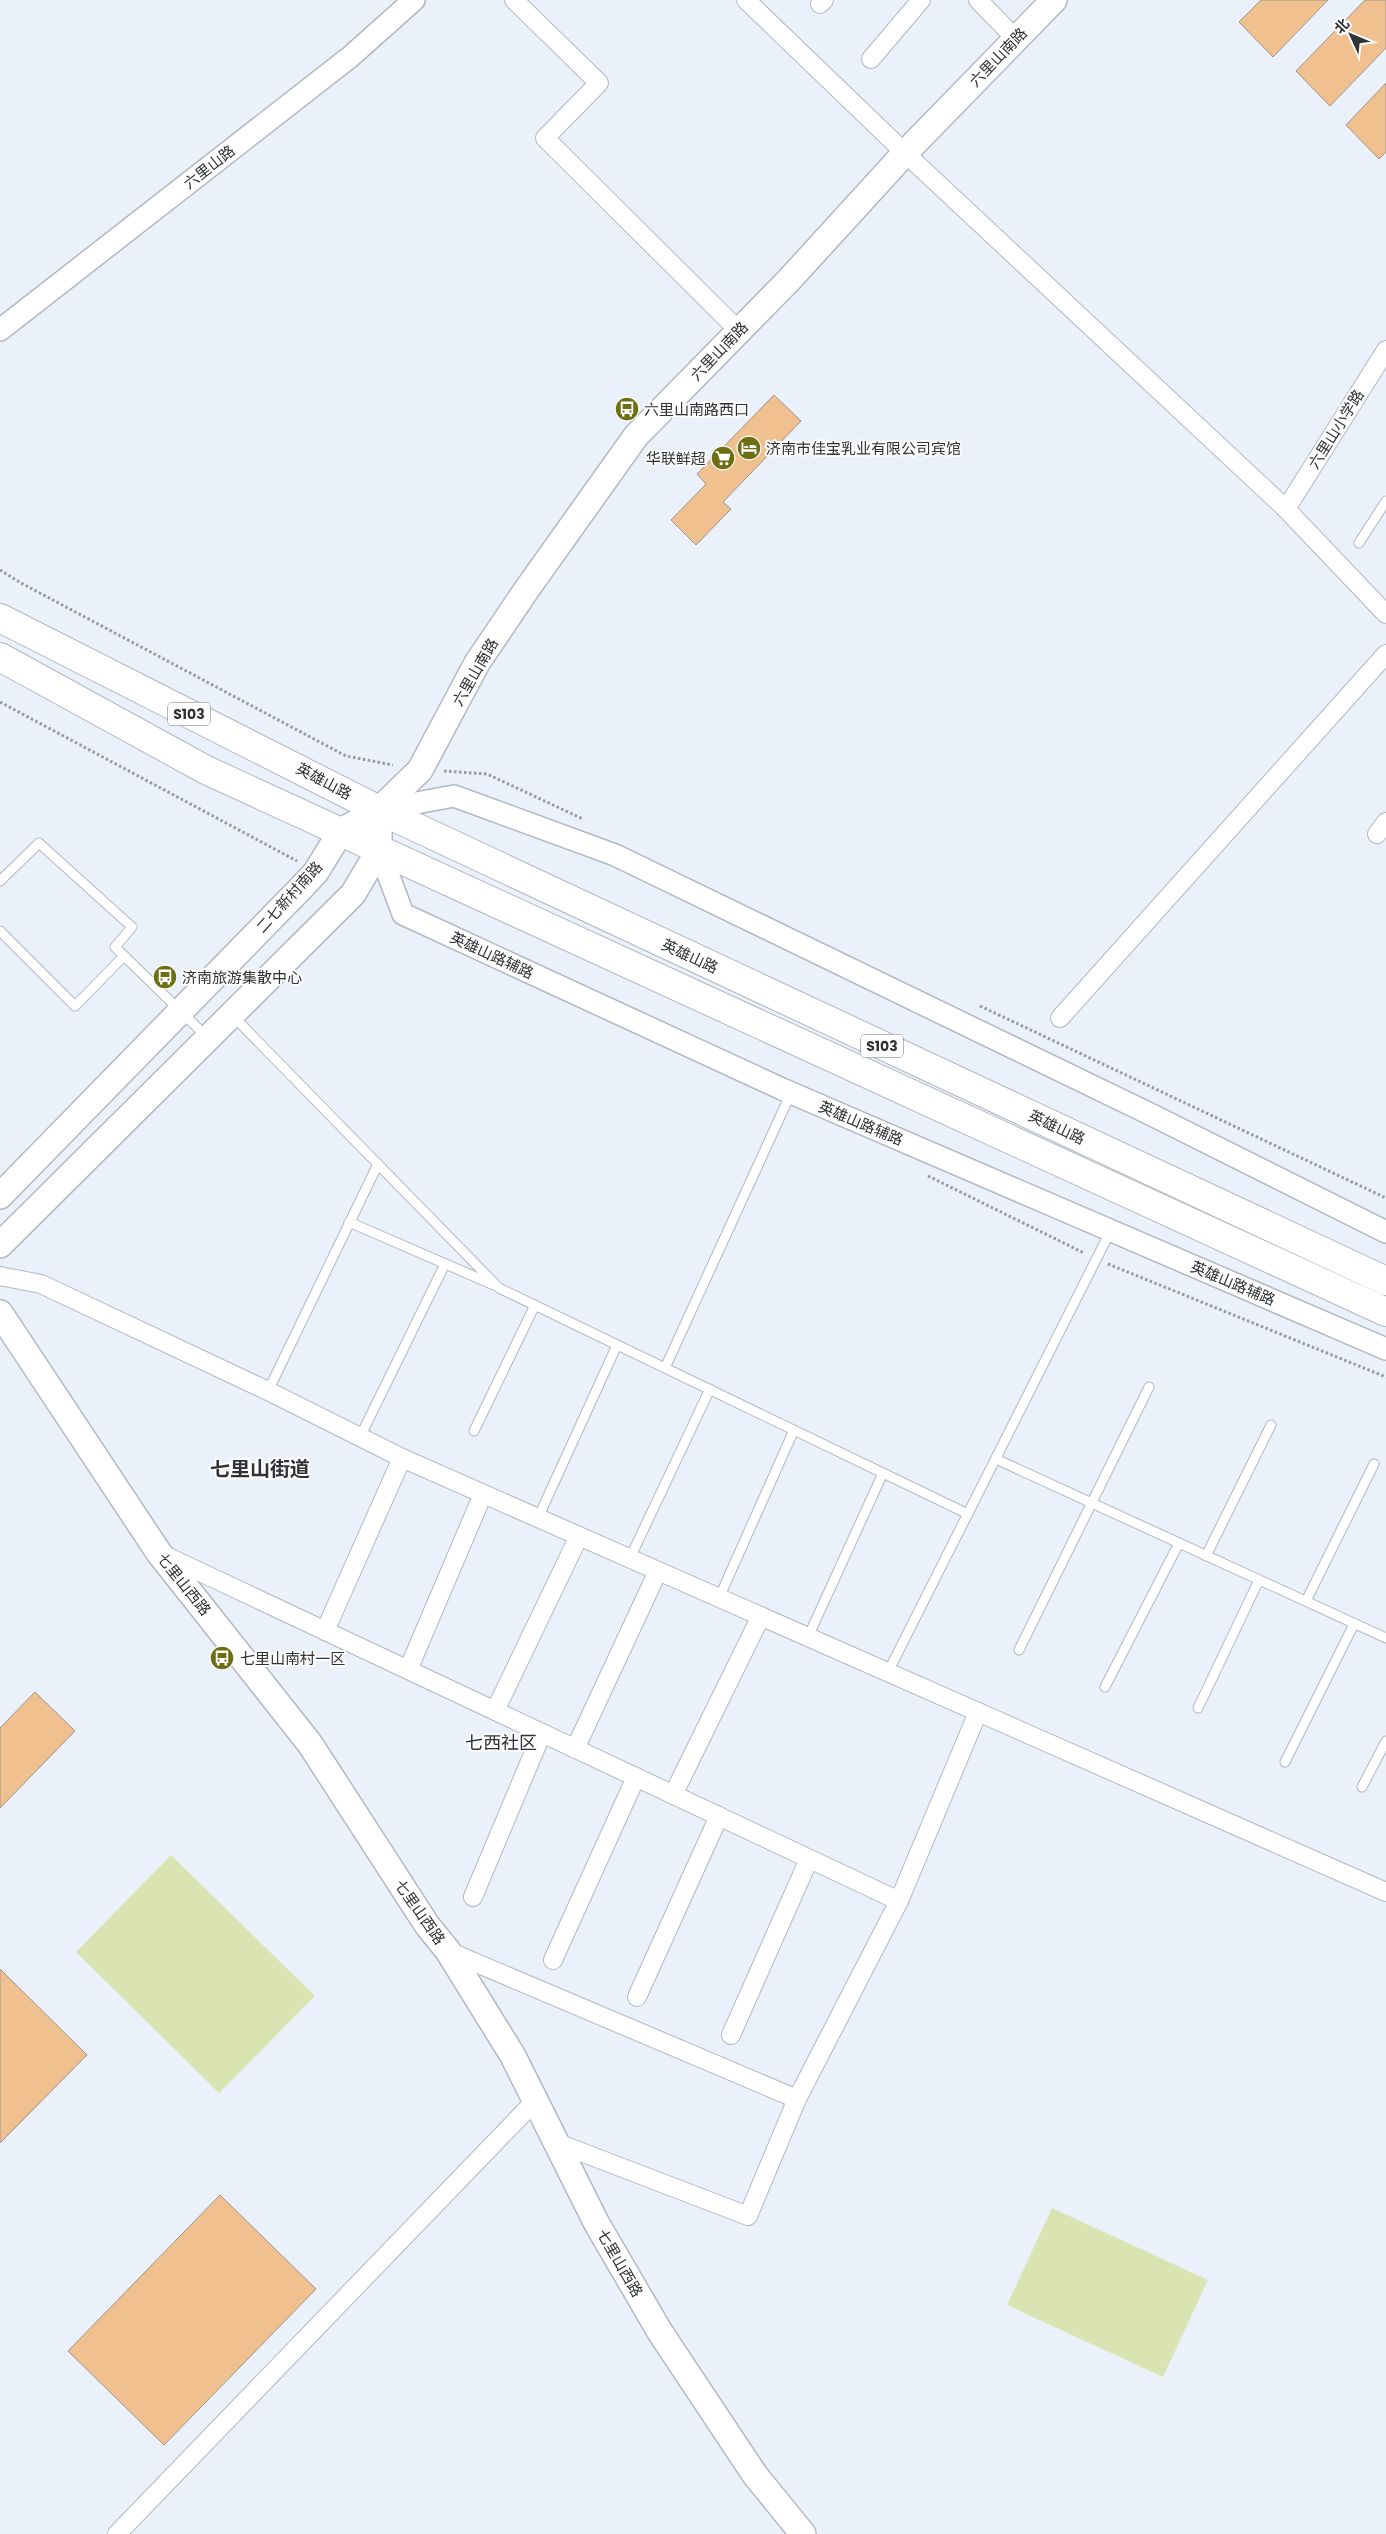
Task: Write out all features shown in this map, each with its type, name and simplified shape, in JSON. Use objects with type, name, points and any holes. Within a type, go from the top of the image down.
[{"type":"main road","name":"六里山南路","points":[[379,810],[420,770],[477,663],[636,436],[789,280],[905,153],[1054,0]]},
{"type":"main road","name":"英雄山路","points":[[0,618],[379,810],[1386,1280]]},
{"type":"main road","name":"英雄山路","points":[[0,657],[206,770],[1386,1312]]},
{"type":"main road","name":"二七新村南路","points":[[0,1196],[316,872],[341,831],[379,810]]},
{"type":"main road","points":[[0,1245],[353,894],[379,850],[379,810]]},
{"type":"main road","name":"七里山西路","points":[[0,1313],[159,1553],[310,1744],[427,1926],[448,1951],[513,2056],[554,2142],[598,2224],[660,2332],[755,2475],[803,2534]]},
{"type":"street","name":"六里山路","points":[[0,330],[350,57],[414,0]]},
{"type":"street","points":[[514,0],[599,83],[545,138],[738,330]]},
{"type":"street","points":[[746,0],[905,153],[1286,509],[1386,614]]},
{"type":"street","points":[[871,59],[921,0]]},
{"type":"street","points":[[978,0],[1016,39]]},
{"type":"street","name":"六里山小学路","points":[[1286,509],[1386,350]]},
{"type":"street","points":[[1060,1018],[1386,654]]},
{"type":"street","points":[[379,810],[454,796],[615,855],[1154,1116],[1386,1232]]},
{"type":"street","name":"英雄山路辅路","points":[[379,850],[403,914],[791,1093],[1386,1349]]},
{"type":"street","points":[[0,1276],[41,1284],[268,1391],[402,1458],[1386,1892]]},
{"type":"street","points":[[325,1631],[402,1458]]},
{"type":"street","points":[[408,1670],[483,1494]]},
{"type":"street","points":[[495,1711],[579,1536]]},
{"type":"street","points":[[159,1553],[899,1901]]},
{"type":"street","points":[[575,1749],[658,1571]]},
{"type":"street","points":[[673,1795],[761,1616]]},
{"type":"street","points":[[554,2142],[748,2216],[797,2099],[899,1901],[978,1712]]},
{"type":"street","points":[[473,1897],[542,1733]]},
{"type":"street","points":[[553,1960],[636,1777]]},
{"type":"street","points":[[636,1997],[719,1816]]},
{"type":"street","points":[[731,2036],[809,1859]]},
{"type":"street","points":[[448,1951],[797,2099]]},
{"type":"street","points":[[116,2534],[534,2102]]},
{"type":"lane","points":[[1359,543],[1386,501]]},
{"type":"lane","points":[[0,881],[39,843],[132,928],[115,947],[208,1038]]},
{"type":"lane","points":[[0,931],[75,1006],[124,956]]},
{"type":"lane","points":[[232,1015],[499,1288]]},
{"type":"lane","points":[[665,1368],[791,1093]]},
{"type":"lane","points":[[268,1391],[378,1164]]},
{"type":"lane","points":[[350,1222],[535,1305],[968,1514]]},
{"type":"lane","points":[[888,1672],[1111,1230]]},
{"type":"lane","points":[[360,1437],[445,1264]]},
{"type":"lane","points":[[474,1431],[535,1305]]},
{"type":"lane","points":[[538,1518],[618,1345]]},
{"type":"lane","points":[[1019,1650],[1149,1387]]},
{"type":"lane","points":[[630,1558],[710,1389]]},
{"type":"lane","points":[[1206,1556],[1272,1425]]},
{"type":"lane","points":[[719,1598],[794,1430]]},
{"type":"lane","points":[[996,1459],[1386,1638]]},
{"type":"lane","points":[[1306,1601],[1374,1464]]},
{"type":"lane","points":[[808,1637],[883,1473]]},
{"type":"lane","points":[[1105,1687],[1179,1543]]},
{"type":"lane","points":[[1198,1708],[1259,1580]]},
{"type":"lane","points":[[1285,1762],[1354,1624]]},
{"type":"lane","points":[[1362,1787],[1386,1741]]},
{"type":"green space","points":[[171,1855],[315,1996],[219,2093],[76,1952]]},
{"type":"green space","points":[[1052,2208],[1208,2280],[1163,2377],[1007,2305]]},
{"type":"building","points":[[1261,0],[1328,0],[1273,57],[1239,22]]},
{"type":"building","points":[[1365,0],[1386,0],[1386,48],[1330,106],[1296,71]]},
{"type":"building","points":[[1386,83],[1386,152],[1379,159],[1346,125]]},
{"type":"building","name":"济南市佳宝乳业有限公司宾馆","points":[[774,395],[801,421],[723,502],[731,509],[696,545],[671,520],[706,484],[697,474]]},
{"type":"building","points":[[35,1692],[75,1731],[0,1808],[0,1728]]},
{"type":"building","points":[[0,1969],[87,2055],[0,2143]]},
{"type":"building","points":[[220,2195],[316,2289],[164,2445],[68,2351]]},
{"type":"place","name":"六里山南路西口","points":[[627,409]]},
{"type":"place","name":"济南市佳宝乳业有限公司宾馆","points":[[749,448]]},
{"type":"place","name":"华联鲜超","points":[[723,458]]},
{"type":"place","name":"济南旅游集散中心","points":[[165,977]]},
{"type":"place","name":"七里山南村一区","points":[[222,1658]]},
{"type":"district","name":"七里山街道","points":[[260,1469]]},
{"type":"district","name":"七西社区","points":[[501,1742]]}]
